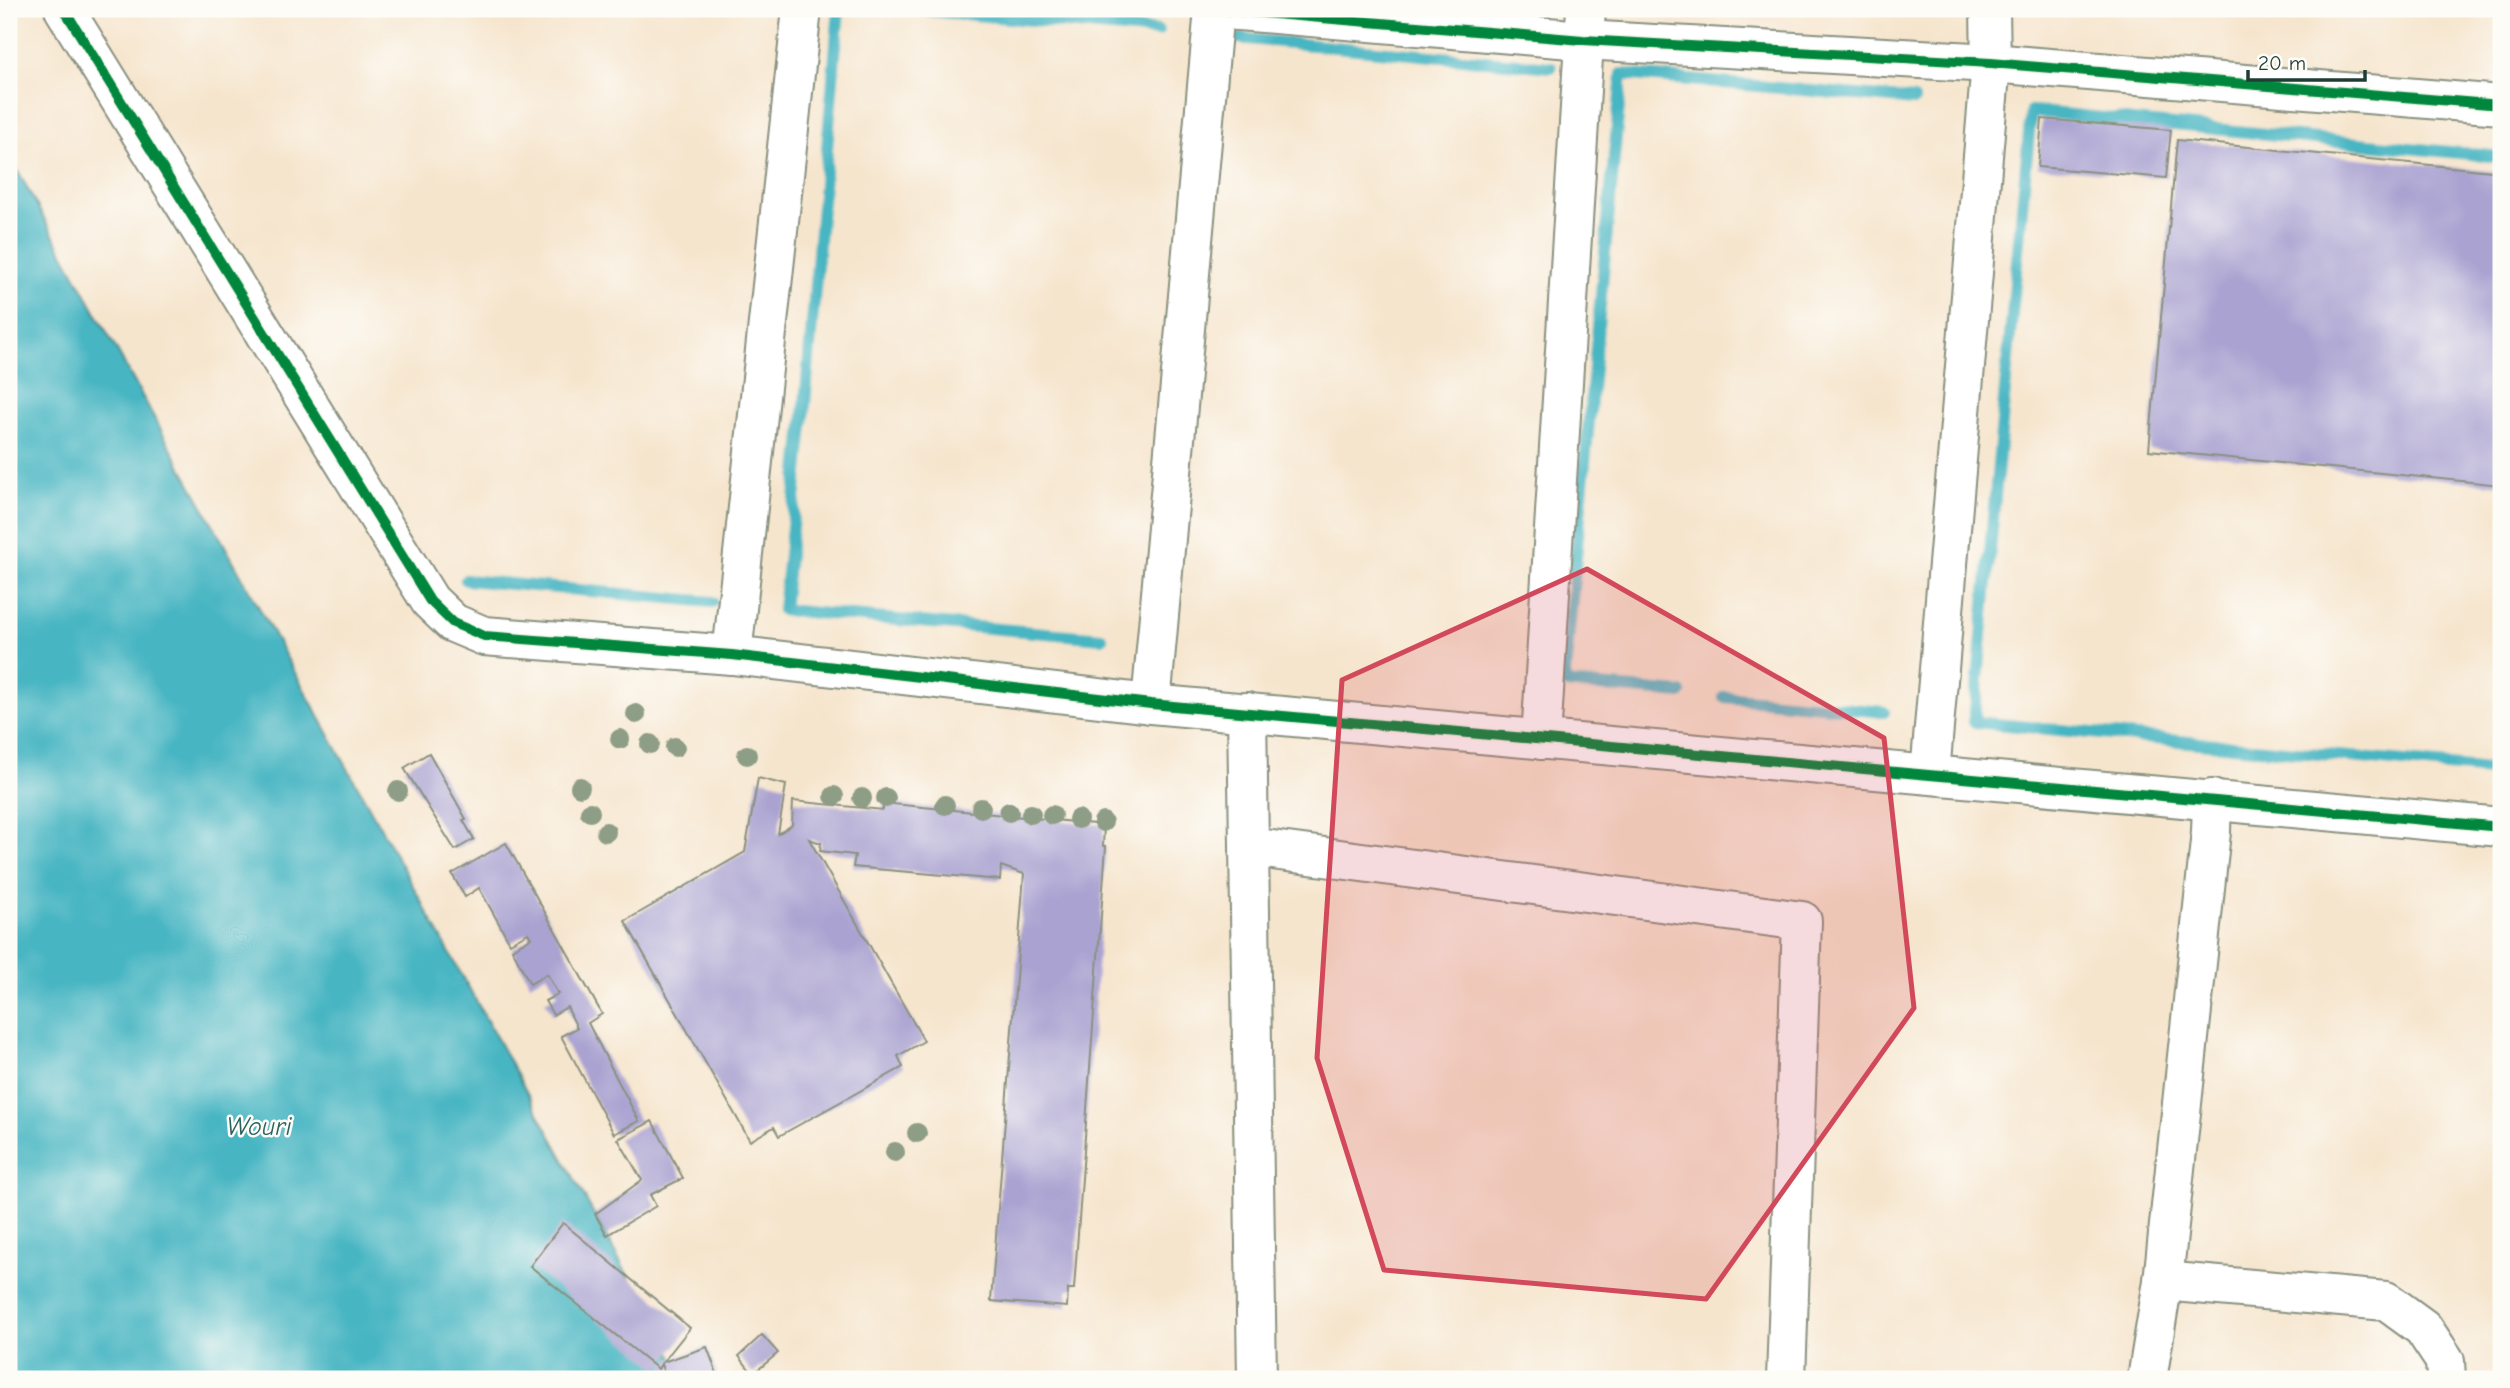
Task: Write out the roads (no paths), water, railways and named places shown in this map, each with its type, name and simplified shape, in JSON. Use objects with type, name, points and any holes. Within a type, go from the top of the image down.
[{"type":"street","points":[[64,9],[430,601],[453,623],[484,636],[732,655],[1151,704],[2501,827]]},
{"type":"street","points":[[732,655],[802,9]]},
{"type":"street","points":[[1151,704],[1214,9],[1585,24],[1991,63],[2501,105]]},
{"type":"street","points":[[1930,774],[1991,63],[1990,9]]},
{"type":"street","points":[[1541,740],[1585,24]]},
{"type":"street","points":[[1247,712],[1257,1379]]},
{"type":"street","points":[[2147,1379],[2164,1281],[2211,832],[2212,799]]},
{"type":"street","points":[[1250,847],[1802,921],[1786,1379]]},
{"type":"street","points":[[2164,1281],[2386,1301],[2423,1328],[2445,1361],[2446,1379]]},
{"type":"water","name":"Wouri","points":[[9,155],[685,1379],[9,1379]]},
{"type":"waterway","points":[[839,9],[804,416],[783,610],[1102,638]]},
{"type":"waterway","points":[[906,9],[1158,31]]},
{"type":"waterway","points":[[1227,37],[1551,67]]},
{"type":"waterway","points":[[1681,693],[1564,683],[1622,74],[1914,100]]},
{"type":"waterway","points":[[2501,157],[2031,111],[1974,722],[2501,771]]},
{"type":"waterway","points":[[466,580],[712,602]]},
{"type":"waterway","points":[[1724,697],[1884,712]]}]
